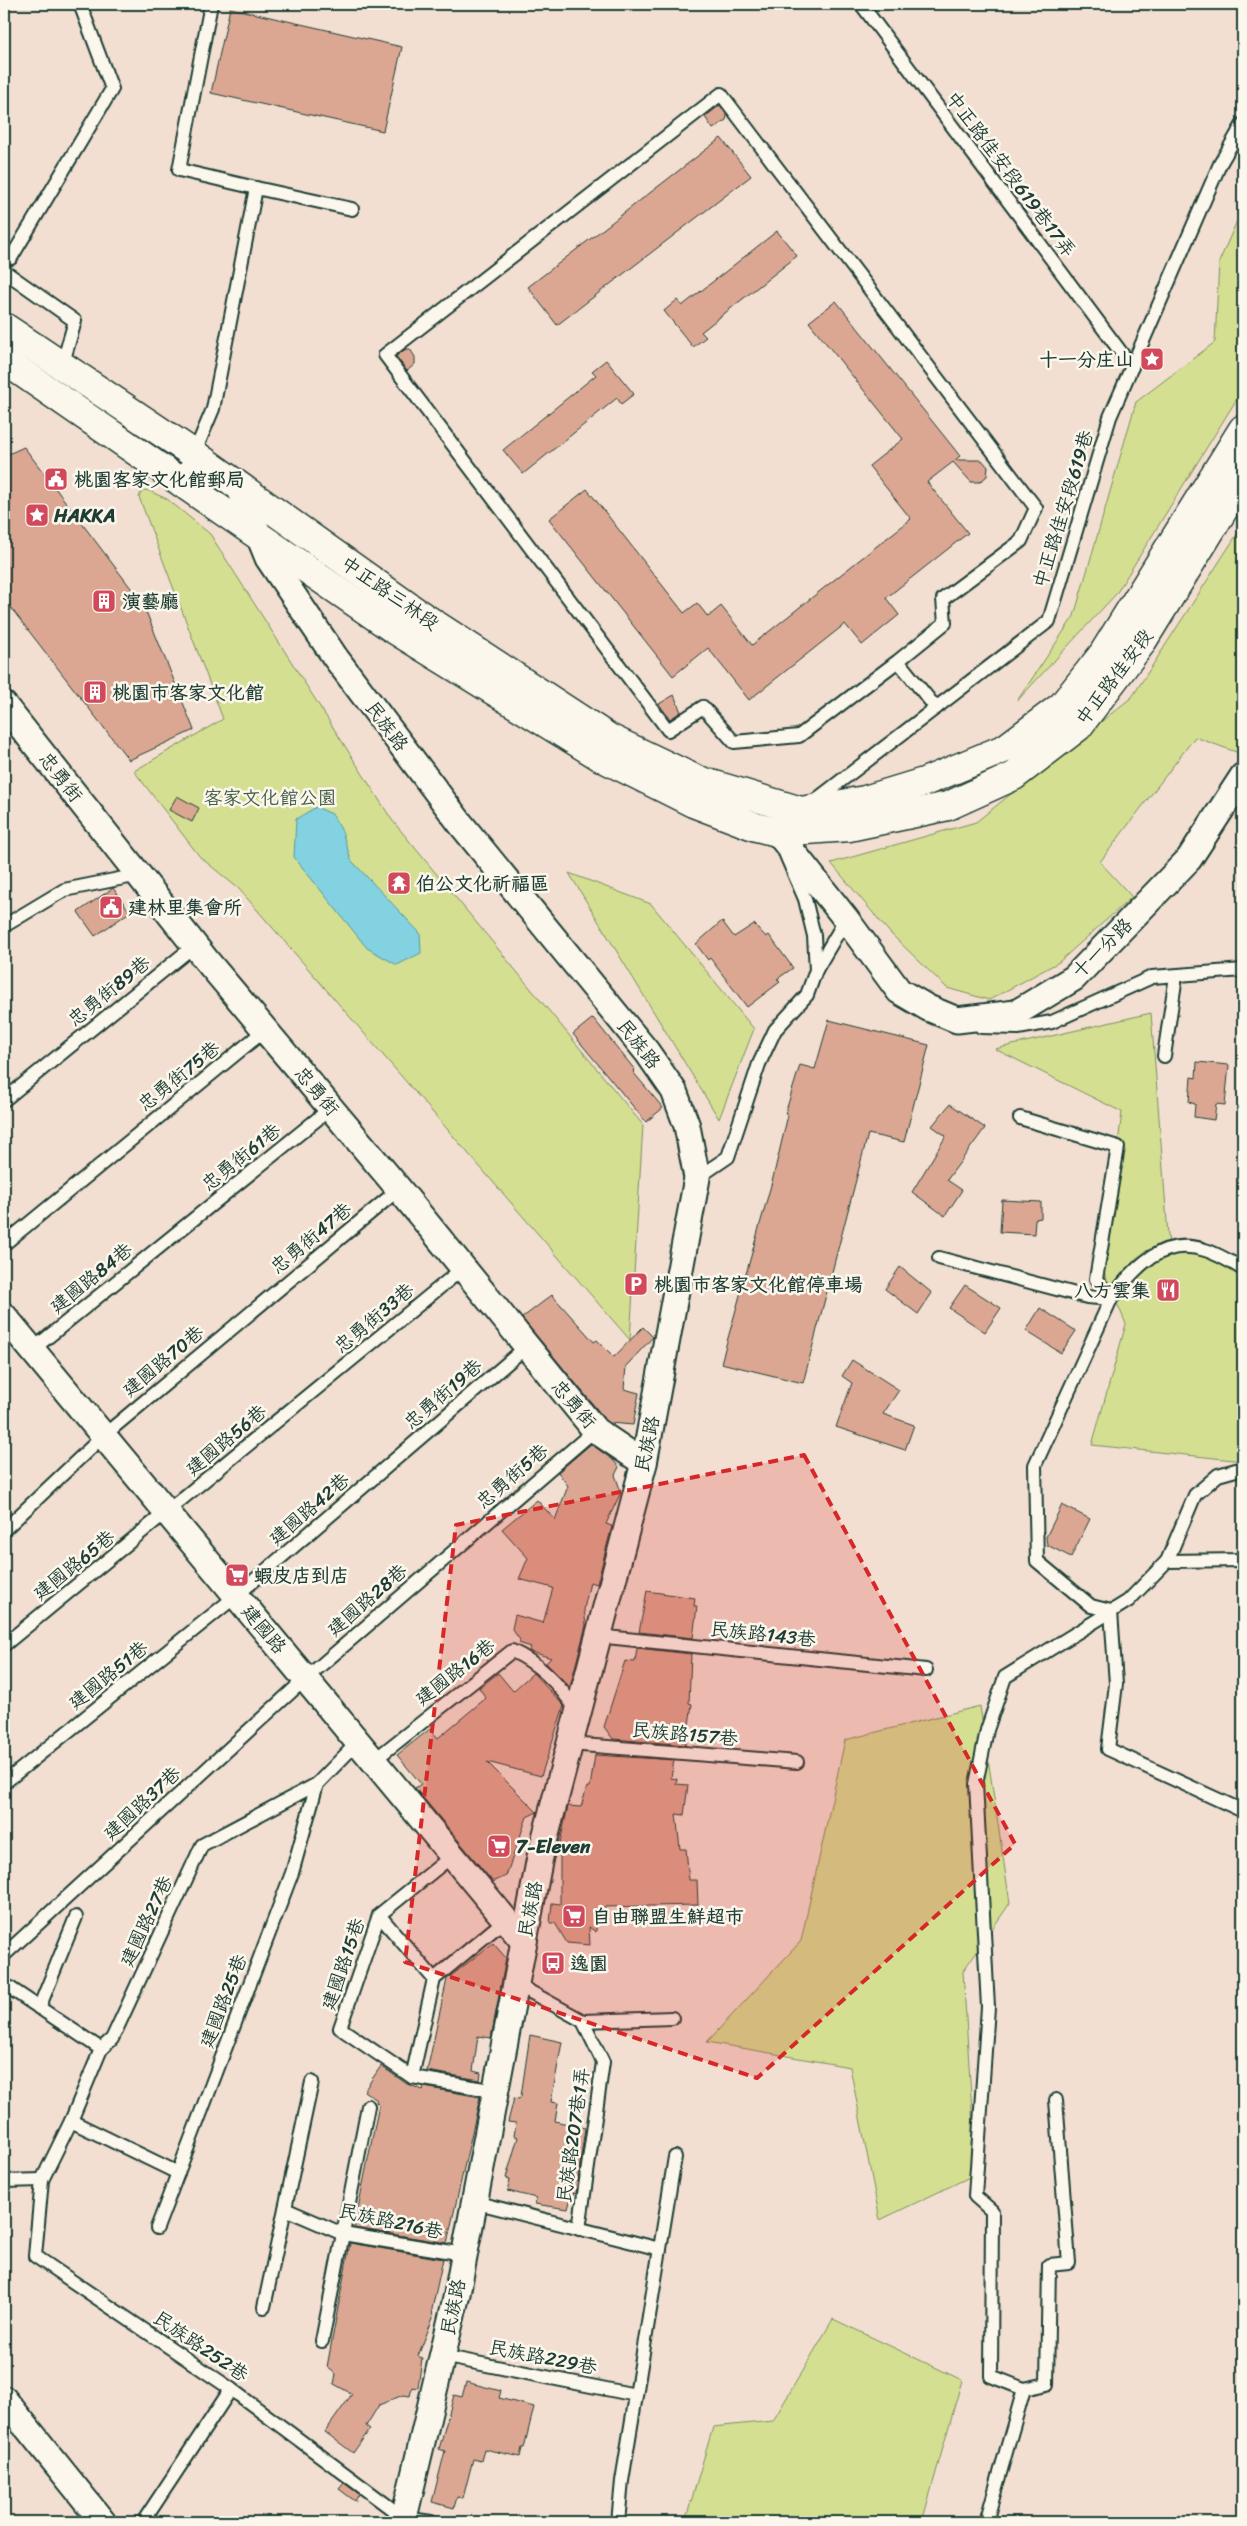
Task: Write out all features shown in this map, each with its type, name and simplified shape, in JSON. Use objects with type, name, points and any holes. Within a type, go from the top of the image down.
[{"type":"main road","name":"中正路三林段","points":[[4,327],[194,454],[240,489],[416,612],[609,738],[695,779],[801,811]]},
{"type":"main road","name":"中正路三林段","points":[[4,360],[392,628],[601,758],[692,803],[756,827],[777,832]]},
{"type":"main road","name":"中正路佳安段","points":[[801,811],[865,800],[924,782],[1006,748],[1062,706],[1103,654],[1243,429]]},
{"type":"main road","name":"中正路佳安段","points":[[777,832],[849,827],[948,806],[1021,770],[1078,727],[1140,645],[1243,478]]},
{"type":"street","name":"民族路","points":[[240,489],[268,558],[341,665],[460,823],[647,1052],[674,1091],[687,1126],[697,1178],[644,1463],[540,1857],[464,2254],[404,2520]]},
{"type":"street","name":"忠勇街","points":[[4,705],[195,945],[399,1189],[462,1269],[595,1430],[644,1463]]},
{"type":"street","name":"十一分路","points":[[957,1020],[1016,1013],[1074,978],[1190,859],[1243,776]]},
{"type":"street","points":[[777,832],[846,919],[899,991],[957,1020]]},
{"type":"street","name":"建國路","points":[[4,1316],[524,1942]]},
{"type":"street","points":[[4,2399],[103,2522]]},
{"type":"lane","points":[[4,258],[11,258],[112,89],[80,4]]},
{"type":"lane","points":[[211,4],[179,170],[352,209]]},
{"type":"lane","name":"中正路佳安段619巷17弄","points":[[861,4],[1132,367]]},
{"type":"lane","points":[[721,94],[1036,508],[1021,541],[943,599],[946,623],[898,660],[799,736],[734,742],[704,707],[668,730],[385,355],[721,94]]},
{"type":"lane","name":"中正路佳安段619巷","points":[[777,832],[801,811],[1049,621],[1110,417],[1220,164],[1243,124]]},
{"type":"lane","points":[[178,480],[194,454],[213,409],[256,188]]},
{"type":"lane","points":[[4,271],[75,321],[62,366]]},
{"type":"lane","points":[[898,660],[936,708]]},
{"type":"lane","points":[[777,832],[805,899],[814,936],[816,970]]},
{"type":"lane","points":[[4,926],[64,890],[140,875]]},
{"type":"lane","points":[[697,1178],[728,1157],[759,1064],[775,1030],[807,994],[816,970],[846,919]]},
{"type":"lane","name":"忠勇街89巷","points":[[4,1100],[195,945]]},
{"type":"lane","points":[[957,1020],[986,1028],[1018,1028],[1052,1022],[1152,977],[1243,970]]},
{"type":"lane","points":[[1164,1056],[1176,976]]},
{"type":"lane","name":"忠勇街75巷","points":[[4,1244],[265,1030]]},
{"type":"lane","name":"忠勇街61巷","points":[[173,1236],[331,1108]]},
{"type":"lane","points":[[1020,1118],[1118,1147],[1096,1279],[1111,1299]]},
{"type":"lane","name":"忠勇街47巷","points":[[246,1316],[399,1189]]},
{"type":"lane","name":"建國路84巷","points":[[32,1350],[173,1236]]},
{"type":"lane","points":[[1111,1611],[1091,1606],[1037,1561],[1035,1465],[1111,1299],[1129,1274],[1152,1255],[1170,1248],[1205,1249],[1243,1269]]},
{"type":"lane","points":[[939,1258],[1086,1297],[1111,1299]]},
{"type":"lane","name":"忠勇街33巷","points":[[309,1396],[462,1269]]},
{"type":"lane","name":"建國路70巷","points":[[4,1530],[103,1436],[246,1316]]},
{"type":"lane","name":"忠勇街19巷","points":[[384,1469],[526,1347]]},
{"type":"lane","name":"建國路56巷","points":[[167,1513],[309,1396]]},
{"type":"lane","name":"忠勇街5巷","points":[[454,1551],[595,1430]]},
{"type":"lane","points":[[1056,2100],[1069,2263],[1049,2265],[1046,2384],[1024,2389],[991,2376],[992,2211],[975,2196],[988,2008],[976,1784],[987,1730],[1005,1677],[1128,1601],[1167,1560],[1195,1495],[1218,1475],[1243,1468]]},
{"type":"lane","name":"建國路42巷","points":[[236,1596],[384,1469]]},
{"type":"lane","name":"建國路65巷","points":[[4,1645],[167,1513]]},
{"type":"lane","name":"建國路28巷","points":[[305,1679],[454,1551]]},
{"type":"lane","points":[[1167,1560],[1243,1560]]},
{"type":"lane","name":"建國路51巷","points":[[4,1783],[236,1596]]},
{"type":"lane","points":[[1111,1611],[1116,1684],[1108,1748],[1243,1810]]},
{"type":"lane","name":"民族路143巷","points":[[597,1636],[926,1670]]},
{"type":"lane","name":"建國路16巷","points":[[365,1751],[512,1651],[532,1660],[568,1696],[578,1713]]},
{"type":"lane","name":"建國路37巷","points":[[4,1955],[305,1679]]},
{"type":"lane","name":"民族路157巷","points":[[570,1744],[797,1762]]},
{"type":"lane","name":"建國路27巷","points":[[42,2180],[71,2121],[101,2049],[112,2039],[202,1845],[317,1784],[365,1751]]},
{"type":"lane","name":"建國路25巷","points":[[157,2228],[292,1873],[317,1784]]},
{"type":"lane","name":"建國路15巷","points":[[412,2077],[340,2028],[379,1916],[452,1856]]},
{"type":"lane","points":[[379,1916],[434,1980]]},
{"type":"lane","points":[[39,2008],[76,1917]]},
{"type":"lane","points":[[496,2091],[412,2077],[434,1980],[506,1920]]},
{"type":"lane","points":[[4,1984],[101,2049]]},
{"type":"lane","points":[[516,1984],[582,2021],[672,2018]]},
{"type":"lane","name":"民族路207巷1弄","points":[[579,2228],[604,2062],[582,2021]]},
{"type":"lane","points":[[264,2307],[312,2082]]},
{"type":"lane","points":[[322,2341],[368,2106]]},
{"type":"lane","points":[[71,2121],[178,2173]]},
{"type":"lane","points":[[618,2522],[622,2481],[675,2157]]},
{"type":"lane","points":[[4,2181],[42,2180]]},
{"type":"lane","name":"民族路252巷","points":[[42,2180],[35,2256],[231,2389],[404,2520]]},
{"type":"lane","points":[[474,2202],[660,2249]]},
{"type":"lane","name":"民族路216巷","points":[[285,2209],[343,2234],[464,2254]]},
{"type":"lane","name":"民族路229巷","points":[[442,2356],[636,2395]]},
{"type":"lane","points":[[144,2522],[231,2389]]},
{"type":"lane","points":[[986,2522],[1024,2389]]},
{"type":"lane","points":[[404,2520],[431,2522]]},
{"type":"highlighted area","points":[[804,1455],[1015,1844],[757,2078],[405,1962],[456,1525]]},
{"type":"green space","points":[[1243,207],[1243,389],[1116,594],[1017,701],[1074,616],[1136,402],[1215,342],[1219,262]]},
{"type":"green space","name":"客家文化館公園","points":[[147,490],[167,499],[210,534],[392,820],[643,1125],[630,1340],[239,889],[200,857],[134,771],[223,719],[139,497],[142,491]]},
{"type":"green space","points":[[1243,525],[1243,746],[1236,752],[1195,737],[1100,862],[1132,897],[1059,962],[989,1000],[947,988],[890,933],[831,863],[976,822],[1132,697]]},
{"type":"green space","points":[[569,873],[651,904],[754,1029],[719,1119]]},
{"type":"green space","points":[[1151,1013],[1169,1248],[1214,1250],[1243,1270],[1243,1461],[1092,1445],[1126,1324],[1102,1268],[1122,1112],[995,1049]]},
{"type":"green space","points":[[980,1706],[1010,1903],[963,1971],[976,2174],[880,2220],[850,2067],[707,2042],[801,1941],[845,1740]]},
{"type":"green space","points":[[833,2319],[962,2380],[922,2522],[685,2522],[713,2427],[773,2421]]},
{"type":"water","points":[[316,807],[332,814],[342,831],[351,860],[420,933],[421,953],[397,965],[367,948],[294,857],[296,819]]},
{"type":"building","points":[[230,8],[402,47],[383,131],[211,93]]},
{"type":"building","points":[[720,105],[727,116],[726,120],[713,129],[705,117]]},
{"type":"building","points":[[721,138],[751,176],[557,325],[528,287]]},
{"type":"building","points":[[777,231],[797,256],[701,332],[706,337],[693,347],[664,311],[677,300],[682,306]]},
{"type":"building","points":[[836,301],[960,456],[955,460],[982,460],[988,467],[987,476],[980,482],[971,482],[953,462],[927,482],[968,533],[886,598],[899,615],[862,645],[845,624],[749,700],[708,648],[673,676],[549,519],[587,489],[684,613],[697,603],[708,617],[721,606],[752,645],[911,519],[869,466],[903,439],[809,322]]},
{"type":"building","points":[[406,349],[410,349],[415,357],[415,364],[407,371],[396,356]]},
{"type":"building","points":[[606,360],[634,394],[621,404],[617,398],[523,474],[503,450],[596,375],[592,371]]},
{"type":"building","name":"演藝廳","points":[[24,447],[143,604],[194,730],[129,760],[4,599],[4,456]]},
{"type":"building","points":[[674,695],[681,712],[670,719],[659,704]]},
{"type":"building","points":[[177,796],[199,808],[192,822],[169,810]]},
{"type":"building","name":"建林里集會所","points":[[113,888],[130,912],[95,936],[78,912]]},
{"type":"building","points":[[722,921],[734,937],[754,924],[766,937],[769,935],[793,968],[777,979],[780,982],[747,1007],[710,958],[708,960],[696,944]]},
{"type":"building","points":[[593,1018],[635,1070],[633,1072],[663,1108],[646,1122],[573,1034]]},
{"type":"building","points":[[829,1020],[929,1045],[904,1142],[868,1134],[803,1383],[721,1363],[773,1178],[788,1115],[785,1114],[800,1065],[815,1069]]},
{"type":"building","points":[[1197,1062],[1229,1065],[1225,1105],[1216,1104],[1214,1120],[1194,1117],[1195,1104],[1189,1102],[1191,1077],[1196,1078]]},
{"type":"building","points":[[950,1104],[985,1128],[947,1180],[962,1190],[945,1216],[912,1192],[946,1136],[932,1126]]},
{"type":"building","points":[[1002,1200],[1041,1202],[1041,1218],[1035,1219],[1034,1234],[1000,1232]]},
{"type":"building","points":[[900,1267],[932,1293],[918,1314],[885,1289]]},
{"type":"building","points":[[965,1285],[1001,1308],[985,1332],[949,1308]]},
{"type":"building","points":[[552,1295],[594,1342],[597,1340],[614,1357],[643,1327],[653,1337],[626,1366],[624,1389],[639,1393],[633,1425],[610,1423],[605,1419],[522,1318]]},
{"type":"building","points":[[1040,1308],[1076,1331],[1061,1353],[1026,1331]]},
{"type":"building","points":[[852,1360],[899,1390],[883,1414],[914,1425],[905,1450],[836,1427],[852,1383],[842,1376]]},
{"type":"building","points":[[591,1444],[613,1460],[619,1467],[615,1475],[621,1492],[606,1524],[612,1526],[597,1584],[590,1582],[584,1609],[586,1625],[570,1687],[546,1663],[551,1658],[529,1651],[531,1647],[519,1643],[520,1640],[512,1629],[515,1615],[543,1623],[553,1588],[519,1579],[528,1558],[502,1529],[537,1500],[555,1520],[568,1486],[558,1472]]},
{"type":"building","points":[[1062,1505],[1090,1519],[1071,1557],[1047,1545],[1046,1537]]},
{"type":"building","points":[[647,1591],[695,1598],[694,1606],[697,1606],[693,1638],[639,1632]]},
{"type":"building","points":[[637,1648],[691,1654],[689,1703],[692,1704],[686,1745],[613,1739],[604,1727],[625,1661],[635,1662]]},
{"type":"building","points":[[498,1673],[513,1691],[533,1673],[564,1706],[541,1776],[487,1762],[537,1812],[527,1817],[506,1876],[493,1882],[415,1788],[421,1784],[397,1755],[430,1729],[438,1738],[486,1698],[479,1688]]},
{"type":"building","points":[[595,1755],[674,1760],[671,1778],[677,1779],[676,1784],[688,1785],[684,1815],[676,1814],[680,1849],[686,1849],[689,1880],[697,1880],[698,1905],[602,1907],[602,1909],[597,1909],[596,1932],[589,1927],[590,1945],[567,1943],[555,1923],[550,1923],[552,1903],[560,1904],[560,1852],[558,1852],[568,1806],[581,1807],[587,1787],[590,1787]]},
{"type":"building","points":[[493,1943],[506,1958],[491,2038],[478,2036],[473,2071],[481,2073],[480,2080],[427,2071],[447,1979]]},
{"type":"building","points":[[530,2035],[562,2042],[551,2102],[558,2103],[555,2121],[585,2128],[576,2194],[572,2193],[568,2209],[535,2204],[536,2198],[508,2191],[510,2179],[506,2178],[518,2137],[514,2136],[516,2123],[508,2122],[514,2098],[519,2099],[521,2096]]},
{"type":"building","points":[[381,2066],[407,2084],[423,2090],[424,2087],[480,2097],[447,2243],[354,2228],[379,2105],[376,2102],[377,2100],[364,2091]]},
{"type":"building","points":[[350,2243],[443,2259],[432,2309],[433,2318],[418,2356],[422,2358],[418,2388],[412,2387],[410,2396],[403,2395],[379,2405],[366,2426],[370,2429],[353,2453],[325,2432],[352,2394],[334,2384],[336,2374],[327,2367]]},
{"type":"building","points":[[466,2382],[501,2391],[499,2398],[534,2407],[520,2457],[484,2449],[481,2461],[473,2459],[463,2498],[457,2497],[454,2508],[432,2502],[445,2451],[439,2449],[454,2395],[462,2397]]},
{"type":"building","points":[[344,2483],[359,2494],[355,2501],[339,2489]]},
{"type":"place","name":"十一分庄山","points":[[1152,359]]},
{"type":"place","name":"桃園客家文化館郵局","points":[[56,479]]},
{"type":"place","name":"HAKKA","points":[[37,515]]},
{"type":"place","name":"演藝廳","points":[[104,601]]},
{"type":"place","name":"桃園市客家文化館","points":[[95,692]]},
{"type":"place","name":"伯公文化祈福區","points":[[399,883]]},
{"type":"place","name":"建林里集會所","points":[[111,907]]},
{"type":"place","name":"桃園市客家文化館停車場","points":[[636,1284]]},
{"type":"place","name":"八方雲集","points":[[1168,1290]]},
{"type":"place","name":"蝦皮店到店","points":[[237,1575]]},
{"type":"place","name":"7-Eleven","points":[[499,1846]]},
{"type":"place","name":"自由聯盟生鮮超市","points":[[574,1916]]},
{"type":"place","name":"逸園","points":[[553,1963]]}]
